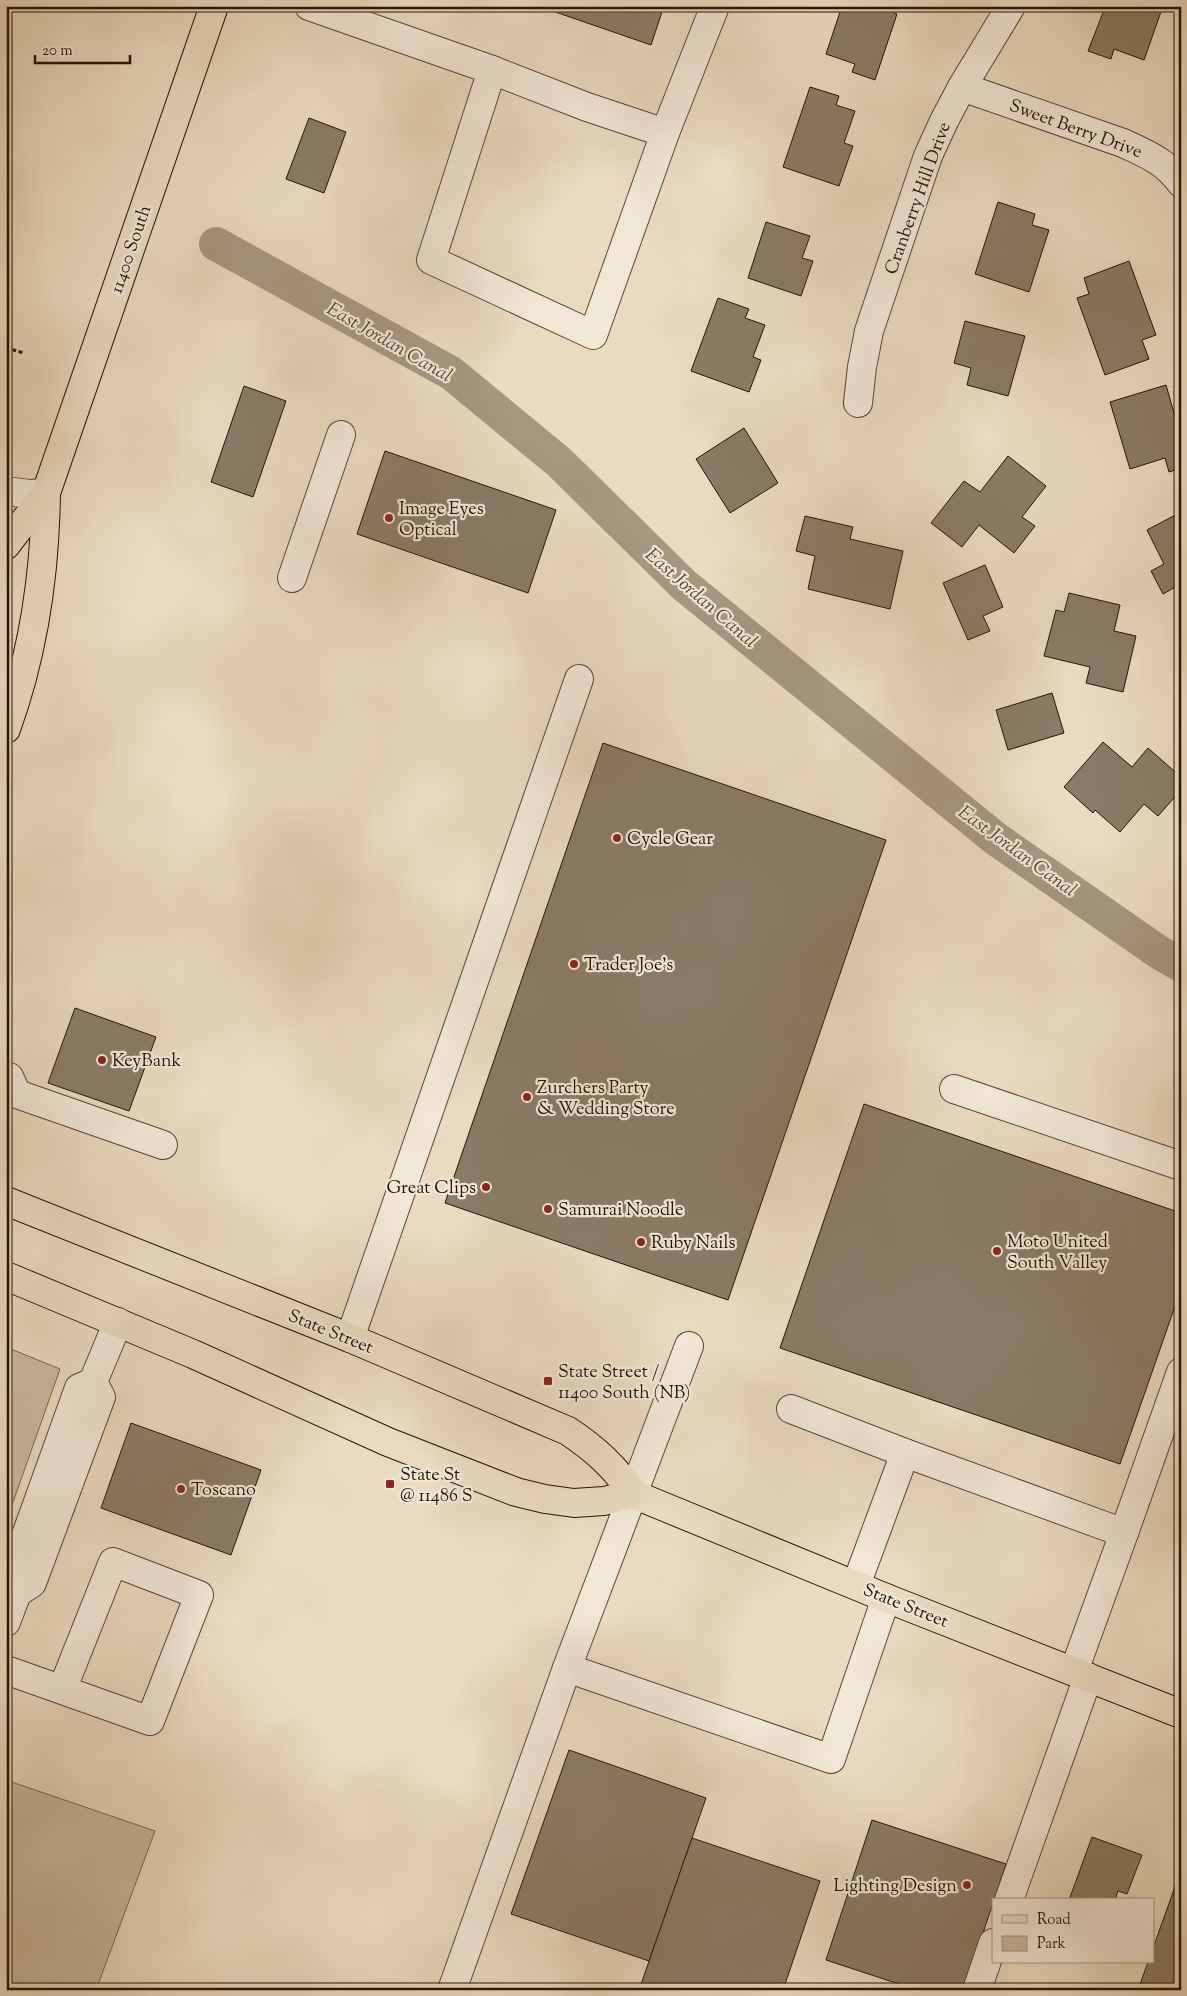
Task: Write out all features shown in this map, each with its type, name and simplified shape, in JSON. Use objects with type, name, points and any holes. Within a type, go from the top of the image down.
[{"type":"main road","name":"11400 South","points":[[6,729],[27,661],[36,617],[43,559],[46,493],[214,6]]},
{"type":"main road","name":"11400 South","points":[[6,545],[46,493]]},
{"type":"main road","name":"State Street","points":[[6,1201],[350,1338],[568,1431],[591,1446],[607,1461],[621,1476],[632,1494],[886,1598],[1181,1714]]},
{"type":"main road","points":[[6,1276],[118,1322],[388,1442],[516,1492],[574,1503],[604,1501],[632,1494]]},
{"type":"street","points":[[309,6],[665,133]]},
{"type":"street","points":[[492,70],[431,260],[593,335],[665,133],[715,6]]},
{"type":"street","name":"Cranberry Hill Drive","points":[[858,403],[869,331],[928,156],[962,87],[1011,6]]},
{"type":"street","name":"Sweet Berry Drive","points":[[962,87],[1123,143],[1148,155],[1172,170],[1181,183]]},
{"type":"street","points":[[292,578],[341,435]]},
{"type":"street","points":[[6,492],[46,493]]},
{"type":"street","points":[[350,1338],[579,679]]},
{"type":"street","points":[[9,1077],[17,1094],[163,1146]]},
{"type":"street","points":[[954,1089],[1181,1166]]},
{"type":"street","points":[[6,1622],[17,1593],[12,1574],[78,1388],[93,1382],[118,1322]]},
{"type":"street","points":[[452,1990],[566,1668],[689,1346]]},
{"type":"street","points":[[1010,1898],[1124,1533],[1181,1372]]},
{"type":"street","points":[[791,1409],[1124,1533]]},
{"type":"street","points":[[856,1585],[906,1453]]},
{"type":"street","points":[[6,1670],[62,1690],[150,1721],[199,1595],[113,1562],[62,1690]]},
{"type":"street","points":[[566,1668],[831,1759],[886,1598]]},
{"type":"street","points":[[977,1990],[992,1946]]},
{"type":"path","points":[[6,348],[24,353]]},
{"type":"green space","points":[[6,1347],[60,1369],[6,1522]]},
{"type":"green space","points":[[6,1780],[155,1831],[96,1990],[6,1990]]},
{"type":"building","points":[[538,6],[664,6],[651,45]]},
{"type":"building","points":[[842,6],[876,6],[897,14],[875,80],[852,72],[855,64],[826,54]]},
{"type":"building","points":[[1113,6],[1163,6],[1144,60],[1114,49],[1111,59],[1088,51],[1104,10],[1111,12]]},
{"type":"building","points":[[810,87],[839,96],[836,105],[855,111],[844,143],[853,146],[839,186],[783,167]]},
{"type":"building","points":[[309,118],[346,132],[324,193],[286,179]]},
{"type":"building","points":[[998,202],[1035,214],[1032,225],[1049,230],[1029,292],[975,274]]},
{"type":"building","points":[[766,222],[810,236],[802,258],[813,261],[801,296],[748,278]]},
{"type":"building","points":[[1129,261],[1156,335],[1142,340],[1149,359],[1105,375],[1077,298],[1089,294],[1084,278]]},
{"type":"building","points":[[718,298],[749,309],[745,318],[765,325],[753,357],[761,360],[749,392],[691,371]]},
{"type":"building","points":[[965,321],[1025,336],[1008,396],[967,385],[971,368],[954,363]]},
{"type":"building","points":[[1166,385],[1174,413],[1181,411],[1181,468],[1169,472],[1165,458],[1130,469],[1110,402]]},
{"type":"building","points":[[244,386],[286,401],[253,497],[211,482]]},
{"type":"building","points":[[744,428],[778,483],[730,513],[696,459]]},
{"type":"building","points":[[385,451],[556,510],[528,593],[357,534]]},
{"type":"building","points":[[1008,456],[1046,486],[1022,517],[1035,526],[1014,553],[979,525],[962,547],[931,523],[964,481],[980,492]]},
{"type":"building","points":[[1181,512],[1181,584],[1163,594],[1151,571],[1164,564],[1147,530]]},
{"type":"building","points":[[805,516],[853,527],[850,539],[903,551],[890,609],[808,589],[815,556],[796,551]]},
{"type":"building","points":[[985,565],[1003,607],[983,616],[990,631],[968,640],[943,583]]},
{"type":"building","points":[[1069,593],[1120,605],[1114,631],[1136,636],[1123,692],[1086,683],[1090,667],[1044,656],[1056,610],[1064,612]]},
{"type":"building","points":[[1052,693],[1064,733],[1008,750],[996,710]]},
{"type":"building","points":[[1103,742],[1132,767],[1148,748],[1181,777],[1181,790],[1158,816],[1144,804],[1120,832],[1095,810],[1093,813],[1064,787]]},
{"type":"building","points":[[603,743],[886,840],[728,1300],[445,1203]]},
{"type":"building","name":"KeyBank","points":[[75,1008],[156,1037],[129,1111],[48,1083]]},
{"type":"building","name":"Moto United South Valley","points":[[864,1104],[1181,1213],[1181,1289],[1120,1464],[780,1348]]},
{"type":"building","name":"Toscano","points":[[131,1423],[261,1470],[231,1555],[101,1508]]},
{"type":"building","points":[[569,1750],[706,1798],[649,1961],[511,1914]]},
{"type":"building","points":[[872,1820],[1006,1864],[995,1898],[992,1898],[992,1906],[964,1990],[917,1990],[826,1960]]},
{"type":"building","points":[[1092,1837],[1142,1855],[1127,1894],[1118,1891],[1116,1898],[1070,1898]]},
{"type":"building","points":[[692,1838],[820,1881],[783,1990],[639,1990]]},
{"type":"building","points":[[1181,1870],[1181,1990],[1138,1990],[1147,1964],[1154,1964],[1154,1945]]},
{"type":"waterway","name":"East Jordan Canal","points":[[216,244],[451,373],[559,462],[684,585],[996,839],[1160,953],[1181,965]]},
{"type":"place","name":"Image Eyes Optical","points":[[389,518]]},
{"type":"place","name":"Cycle Gear","points":[[617,838]]},
{"type":"place","name":"Trader Joe's","points":[[574,964]]},
{"type":"place","name":"KeyBank","points":[[102,1060]]},
{"type":"place","name":"Zurchers Party & Wedding Store","points":[[527,1097]]},
{"type":"place","name":"Great Clips","points":[[486,1187]]},
{"type":"place","name":"Samurai Noodle","points":[[548,1209]]},
{"type":"place","name":"Ruby Nails","points":[[641,1242]]},
{"type":"place","name":"Moto United South Valley","points":[[997,1251]]},
{"type":"place","name":"State Street / 11400 South (NB)","points":[[548,1381]]},
{"type":"place","name":"State St @ 11486 S","points":[[390,1484]]},
{"type":"place","name":"Toscano","points":[[181,1489]]},
{"type":"place","name":"Lighting Design","points":[[967,1885]]}]
